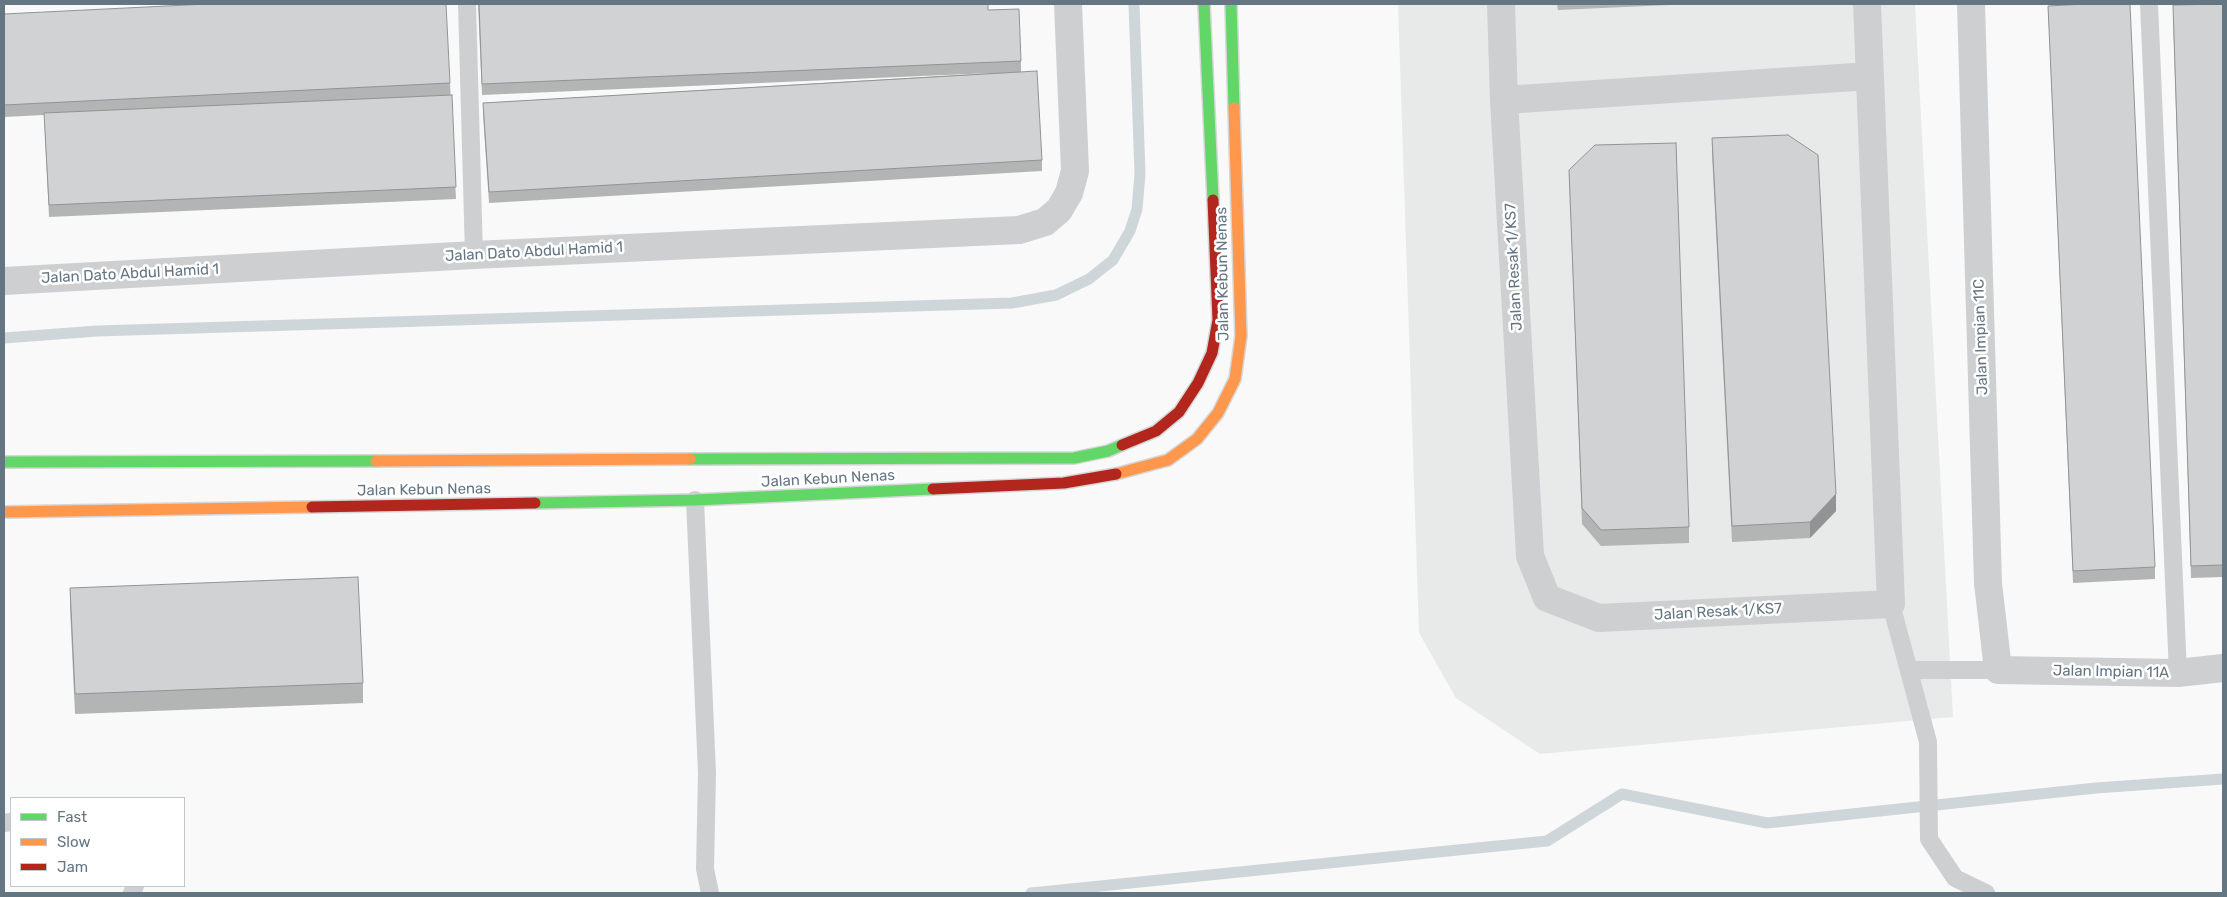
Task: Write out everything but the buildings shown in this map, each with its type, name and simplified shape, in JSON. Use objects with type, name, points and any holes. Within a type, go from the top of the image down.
[{"type":"street","name":"Jalan Dato Abdul Hamid 1","points":[[4,281],[474,255],[1019,230],[1045,222],[1059,210],[1069,193],[1075,170],[1068,4]]},
{"type":"street","name":"Jalan Kebun Nenas","points":[[4,462],[736,464],[1074,458],[1108,451],[1156,431],[1179,412],[1198,383],[1212,353],[1218,320],[1204,4]]},
{"type":"street","name":"Jalan Kebun Nenas","points":[[4,512],[694,500],[738,493],[1064,483],[1130,472],[1168,460],[1197,438],[1218,413],[1235,379],[1241,336],[1231,4]]},
{"type":"street","name":"Jalan Resak 1/KS7","points":[[1501,4],[1504,100],[1530,556],[1547,598],[1599,618],[1891,604]]},
{"type":"street","points":[[1867,4],[1891,604]]},
{"type":"street","name":"Jalan Impian 11C","points":[[1971,4],[1988,583],[1998,670]]},
{"type":"street","points":[[1504,100],[1870,76]]},
{"type":"street","name":"Jalan Impian 11A","points":[[1998,670],[2178,673],[2223,668]]},
{"type":"lane","points":[[467,4],[474,255]]},
{"type":"lane","points":[[2149,4],[2178,673]]},
{"type":"lane","points":[[694,500],[707,773],[705,869],[710,893]]},
{"type":"lane","points":[[1891,604],[1928,742],[1929,839],[1955,878],[1986,893]]},
{"type":"lane","points":[[1908,670],[1998,670]]},
{"type":"shaded area","points":[[1398,4],[1915,4],[1953,717],[1540,754],[1456,698],[1419,633]]},
{"type":"waterway","points":[[4,338],[97,331],[1012,303],[1056,295],[1089,279],[1113,260],[1130,231],[1137,209],[1140,174],[1134,4]]},
{"type":"waterway","points":[[1031,893],[1547,841],[1622,794],[1767,823],[2096,788],[2223,779]]},
{"type":"traffic: fast","points":[[1204,4],[1213,200]]},
{"type":"traffic: fast","points":[[1231,4],[1234,108]]},
{"type":"traffic: fast","points":[[690,459],[1074,458],[1108,451],[1122,445]]},
{"type":"traffic: fast","points":[[4,462],[376,461]]},
{"type":"traffic: fast","points":[[535,503],[695,500],[933,489]]},
{"type":"traffic: slow","points":[[1116,474],[1168,460],[1197,439],[1218,413],[1235,379],[1241,336],[1234,108]]},
{"type":"traffic: slow","points":[[376,461],[690,459]]},
{"type":"traffic: slow","points":[[4,512],[312,507]]},
{"type":"traffic: jam","points":[[1122,445],[1156,431],[1179,412],[1198,383],[1212,353],[1218,320],[1213,200]]},
{"type":"traffic: jam","points":[[933,489],[1064,483],[1116,474]]},
{"type":"traffic: jam","points":[[312,507],[535,503]]}]
